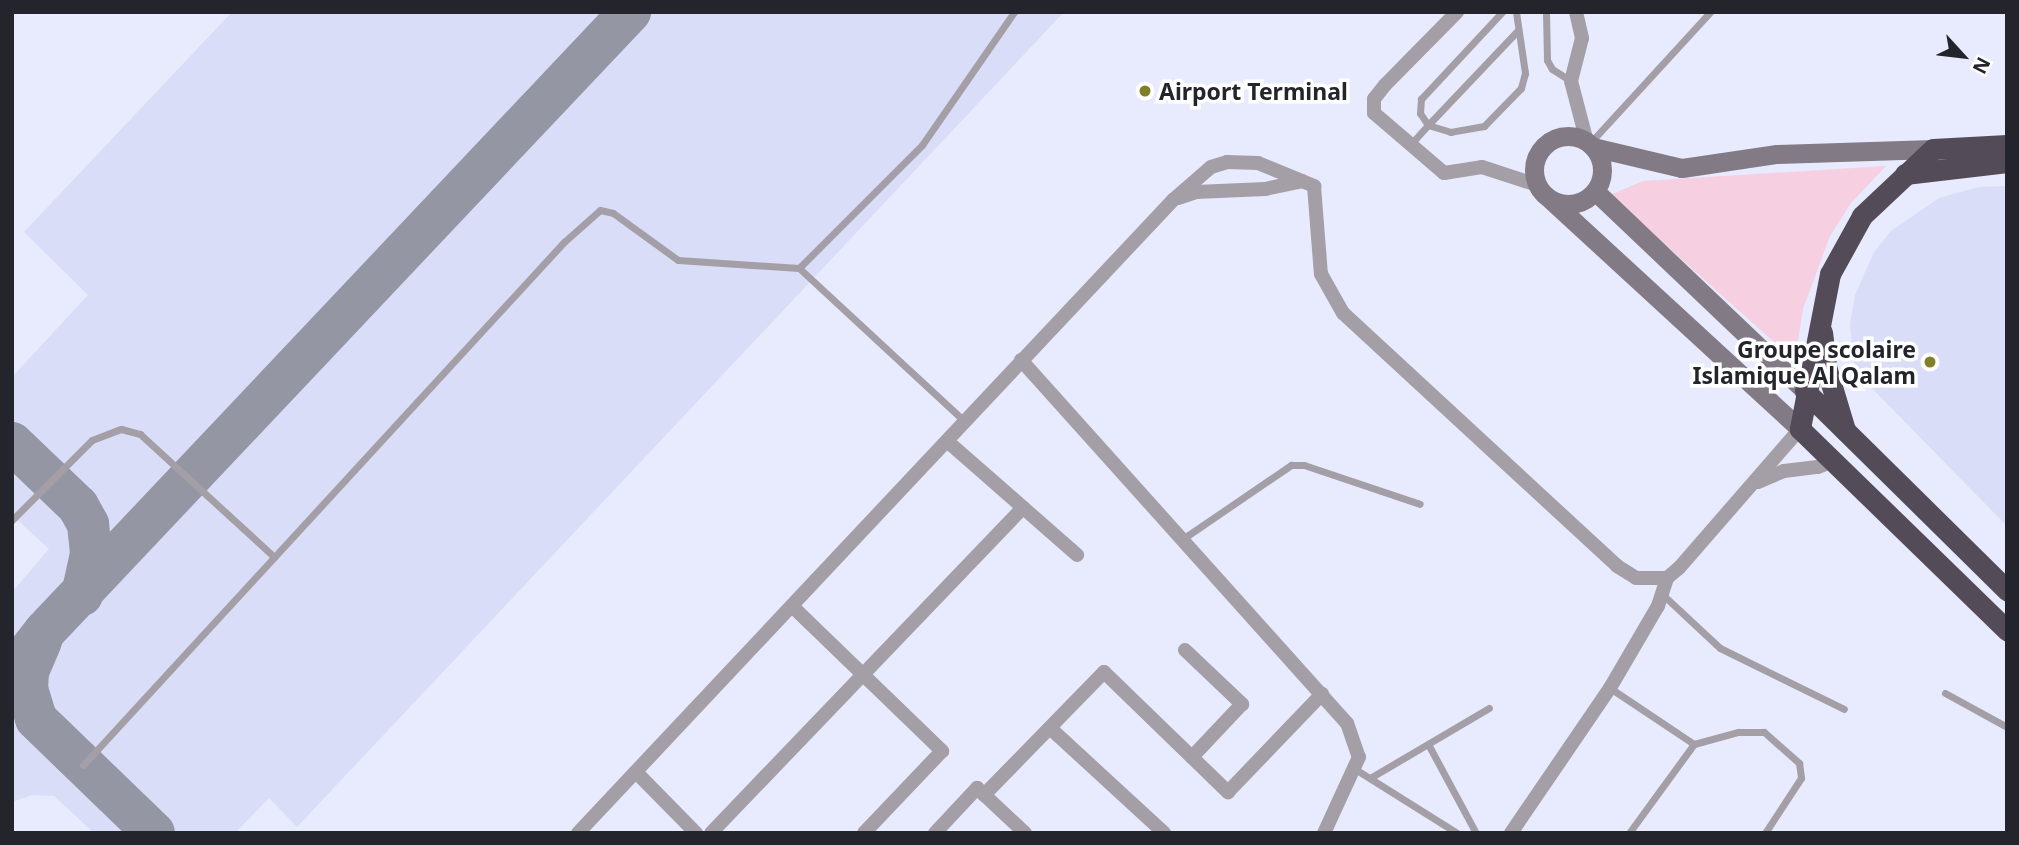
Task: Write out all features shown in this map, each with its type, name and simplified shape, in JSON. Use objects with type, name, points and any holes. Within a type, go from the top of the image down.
[{"type":"highway","points":[[2007,145],[1933,149],[1902,174],[1862,216],[1841,247],[1819,312],[1800,429],[2007,630]]},
{"type":"highway","points":[[1902,174],[2007,162]]},
{"type":"highway","points":[[1819,312],[1827,370],[1845,429],[1833,461]]},
{"type":"highway","points":[[1805,391],[2007,590]]},
{"type":"street","points":[[1457,12],[1374,99],[1374,113],[1444,173],[1482,167],[1536,185],[1800,429],[1667,578],[1662,594],[1610,688],[1511,833]]},
{"type":"street","points":[[1552,201],[1575,204],[1595,191],[1601,164],[1590,144],[1571,81],[1582,38],[1576,12]]},
{"type":"street","points":[[1536,185],[1534,164],[1545,145],[1566,136],[1682,168],[1777,154],[1933,149]]},
{"type":"street","points":[[578,833],[1173,200],[1211,167],[1227,162],[1258,163],[1303,181],[1317,191],[1321,274],[1343,313],[1617,566],[1636,578],[1667,578]]},
{"type":"street","points":[[1173,200],[1196,192],[1265,189],[1303,181]]},
{"type":"street","points":[[1595,191],[1805,391]]},
{"type":"street","points":[[1021,360],[1322,694],[1354,739],[1359,757],[1324,833]]},
{"type":"street","points":[[947,441],[1077,555]]},
{"type":"street","points":[[1748,488],[1784,471],[1818,467],[1833,461]]},
{"type":"street","points":[[711,833],[1023,508]]},
{"type":"street","points":[[792,606],[943,751],[864,833]]},
{"type":"street","points":[[1185,650],[1242,704],[1192,757]]},
{"type":"street","points":[[984,795],[1104,672],[1228,792],[1322,694]]},
{"type":"street","points":[[1050,728],[1164,833]]},
{"type":"street","points":[[636,772],[696,833]]},
{"type":"street","points":[[936,833],[977,788],[1025,833]]},
{"type":"lane","points":[[799,268],[922,145],[1014,12]]},
{"type":"lane","points":[[1502,12],[1421,99],[1420,113],[1428,125],[1451,132],[1473,130],[1494,119],[1524,82],[1516,12]]},
{"type":"lane","points":[[1546,12],[1547,60],[1552,69],[1571,81]]},
{"type":"lane","points":[[1590,144],[1710,12]]},
{"type":"lane","points":[[1410,145],[1518,30]]},
{"type":"lane","points":[[83,765],[564,242],[600,210],[613,213],[678,260],[799,268],[964,421]]},
{"type":"lane","points":[[12,520],[92,440],[121,429],[140,434],[274,557]]},
{"type":"lane","points":[[1184,538],[1291,465],[1304,465],[1420,504]]},
{"type":"lane","points":[[1662,594],[1720,648],[1844,709]]},
{"type":"lane","points":[[1610,688],[1694,744]]},
{"type":"lane","points":[[1945,693],[2007,727]]},
{"type":"lane","points":[[1370,778],[1489,708]]},
{"type":"lane","points":[[1629,833],[1694,744],[1738,732],[1764,732],[1799,763],[1801,778],[1765,833]]},
{"type":"lane","points":[[1428,744],[1476,833]]},
{"type":"lane","points":[[1354,769],[1457,833]]},
{"type":"shaded area","points":[[232,12],[1064,12],[297,827],[269,798],[235,833],[94,833],[54,796],[32,795],[12,802],[12,592],[49,549],[12,515],[12,377],[88,295],[24,232]]},
{"type":"shaded area","points":[[1886,166],[1851,203],[1830,236],[1803,309],[1795,361],[1610,195],[1643,181]]},
{"type":"shaded area","name":"Groupe scolaire Islamique Al Qalam","points":[[2007,186],[2007,526],[1855,371],[1850,325],[1855,295],[1874,252],[1891,231],[1939,198],[1979,187]]},
{"type":"taxiway","points":[[12,673],[45,631],[630,12]]},
{"type":"taxiway","points":[[12,443],[78,506],[88,524],[91,554],[82,595]]},
{"type":"taxiway","points":[[41,641],[28,671],[27,689],[36,719],[154,833]]},
{"type":"place","name":"Airport Terminal","points":[[1145,91]]},
{"type":"place","name":"Groupe scolaire Islamique Al Qalam","points":[[1930,362]]}]
